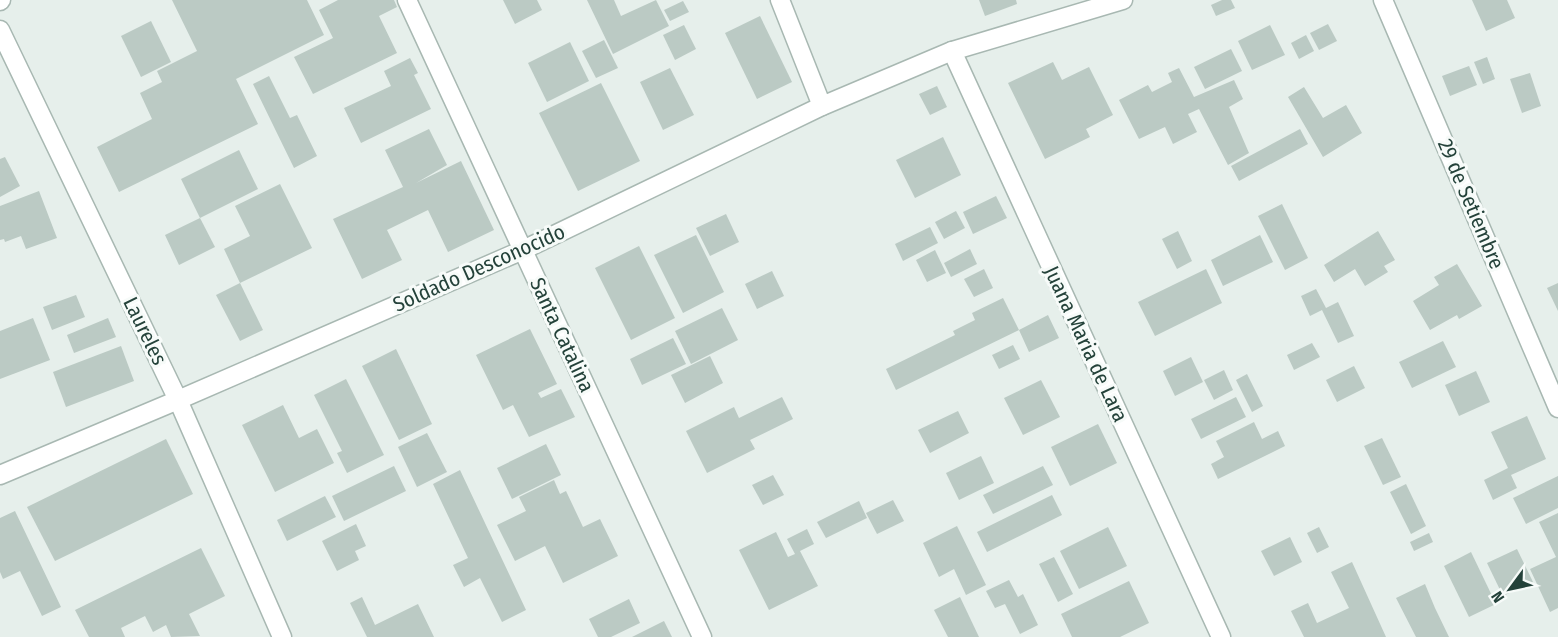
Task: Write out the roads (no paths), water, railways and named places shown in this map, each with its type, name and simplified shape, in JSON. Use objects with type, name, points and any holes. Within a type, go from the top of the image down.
[{"type":"street","name":"Santa Catalina","points":[[407,0],[702,637]]},
{"type":"street","points":[[780,0],[822,106]]},
{"type":"street","name":"Soldado Desconocido","points":[[0,475],[523,250],[822,106],[952,51],[1123,0]]},
{"type":"street","name":"29 de Setiembre","points":[[1383,0],[1557,402]]},
{"type":"street","name":"Laureles","points":[[0,30],[178,400],[282,637]]},
{"type":"street","name":"Juana Maria de Lara","points":[[952,51],[1221,637]]}]
